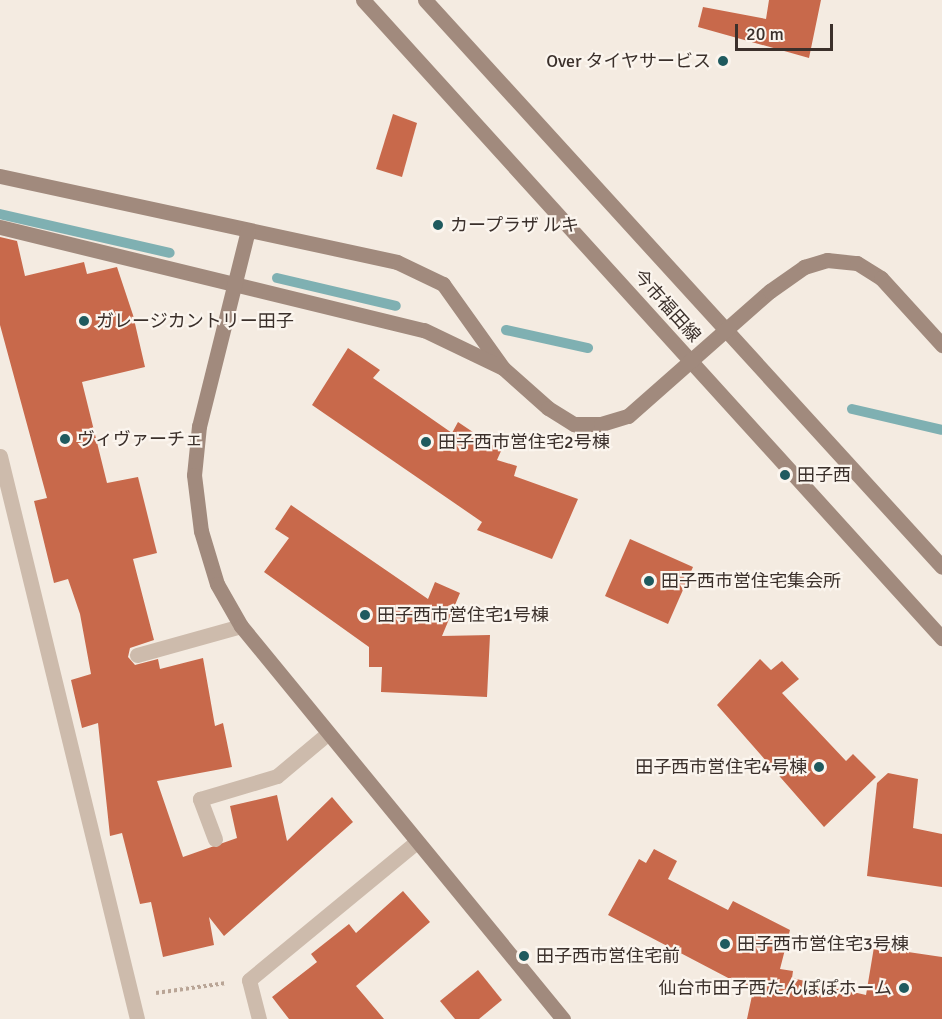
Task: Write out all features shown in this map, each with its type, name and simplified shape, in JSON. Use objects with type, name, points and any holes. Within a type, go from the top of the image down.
[{"type":"street","name":"今市福田線","points":[[363,0],[942,638]]},
{"type":"street","name":"今市福田線","points":[[425,0],[942,567]]},
{"type":"street","points":[[0,176],[397,262],[443,284],[503,368],[548,408],[574,424],[601,424],[628,416],[787,279],[827,260],[857,263],[881,278],[942,345]]},
{"type":"street","points":[[0,227],[234,286],[424,330],[503,368]]},
{"type":"street","points":[[248,230],[199,426],[195,475],[201,531],[217,584],[241,626],[414,844],[563,1019]]},
{"type":"street","points":[[0,456],[137,1019]]},
{"type":"street","points":[[137,655],[241,626]]},
{"type":"street","points":[[215,839],[200,799],[277,776],[327,734]]},
{"type":"street","points":[[259,1019],[249,980],[414,844]]},
{"type":"path","points":[[132,997],[249,980]]},
{"type":"building","points":[[769,0],[821,0],[809,58],[698,27],[703,7],[766,19]]},
{"type":"building","points":[[393,114],[417,123],[402,177],[376,169]]},
{"type":"building","points":[[0,237],[17,241],[25,276],[84,262],[87,274],[117,267],[133,315],[145,367],[82,382],[107,483],[138,477],[157,553],[133,559],[154,640],[130,648],[128,657],[135,665],[158,659],[160,669],[203,658],[215,726],[223,723],[232,767],[157,781],[183,857],[237,838],[230,806],[277,795],[287,841],[332,797],[353,822],[224,936],[209,917],[214,945],[163,957],[151,902],[140,904],[122,833],[110,836],[98,723],[82,728],[71,680],[91,674],[80,614],[68,579],[54,583],[34,501],[47,498],[0,325]]},
{"type":"building","name":"田子西市営住宅2号棟","points":[[348,348],[380,370],[373,378],[452,433],[458,422],[501,451],[497,460],[517,466],[514,476],[578,499],[552,559],[477,530],[482,522],[312,405]]},
{"type":"building","name":"田子西市営住宅1号棟","points":[[291,505],[428,599],[435,582],[460,593],[442,636],[490,635],[487,697],[381,692],[382,667],[369,667],[369,647],[264,572],[289,538],[275,529]]},
{"type":"building","name":"田子西市営住宅集会所","points":[[630,539],[693,567],[668,624],[605,596]]},
{"type":"building","name":"田子西市営住宅4号棟","points":[[760,659],[771,670],[782,661],[799,679],[782,693],[846,761],[853,754],[876,777],[824,827],[717,705]]},
{"type":"building","points":[[888,773],[918,779],[913,828],[942,834],[942,887],[867,876],[877,783]]},
{"type":"building","name":"田子西市営住宅3号棟","points":[[654,849],[677,861],[668,879],[728,910],[733,901],[790,930],[780,969],[793,971],[792,978],[866,995],[874,947],[942,957],[942,1019],[747,1019],[753,991],[608,915],[639,859],[646,863]]},
{"type":"building","points":[[403,891],[430,922],[356,986],[384,1019],[289,1019],[272,997],[317,962],[311,954],[349,924],[356,933]]},
{"type":"building","points":[[478,970],[502,1000],[479,1019],[455,1019],[440,1001]]},
{"type":"waterway","points":[[0,214],[170,253]]},
{"type":"waterway","points":[[277,278],[396,306]]},
{"type":"waterway","points":[[506,330],[588,348]]},
{"type":"waterway","points":[[852,409],[942,430]]},
{"type":"place","name":"Over タイヤサービス","points":[[723,61]]},
{"type":"place","name":"カープラザ ルキ","points":[[438,225]]},
{"type":"place","name":"ガレージカントリー田子","points":[[84,321]]},
{"type":"place","name":"ヴィヴァーチェ","points":[[65,439]]},
{"type":"place","name":"田子西市営住宅2号棟","points":[[426,442]]},
{"type":"place","name":"田子西","points":[[785,475]]},
{"type":"place","name":"田子西市営住宅集会所","points":[[649,581]]},
{"type":"place","name":"田子西市営住宅1号棟","points":[[365,615]]},
{"type":"place","name":"田子西市営住宅4号棟","points":[[819,767]]},
{"type":"place","name":"田子西市営住宅3号棟","points":[[725,944]]},
{"type":"place","name":"田子西市営住宅前","points":[[524,956]]},
{"type":"place","name":"仙台市田子西たんぽぽホーム","points":[[904,988]]}]
